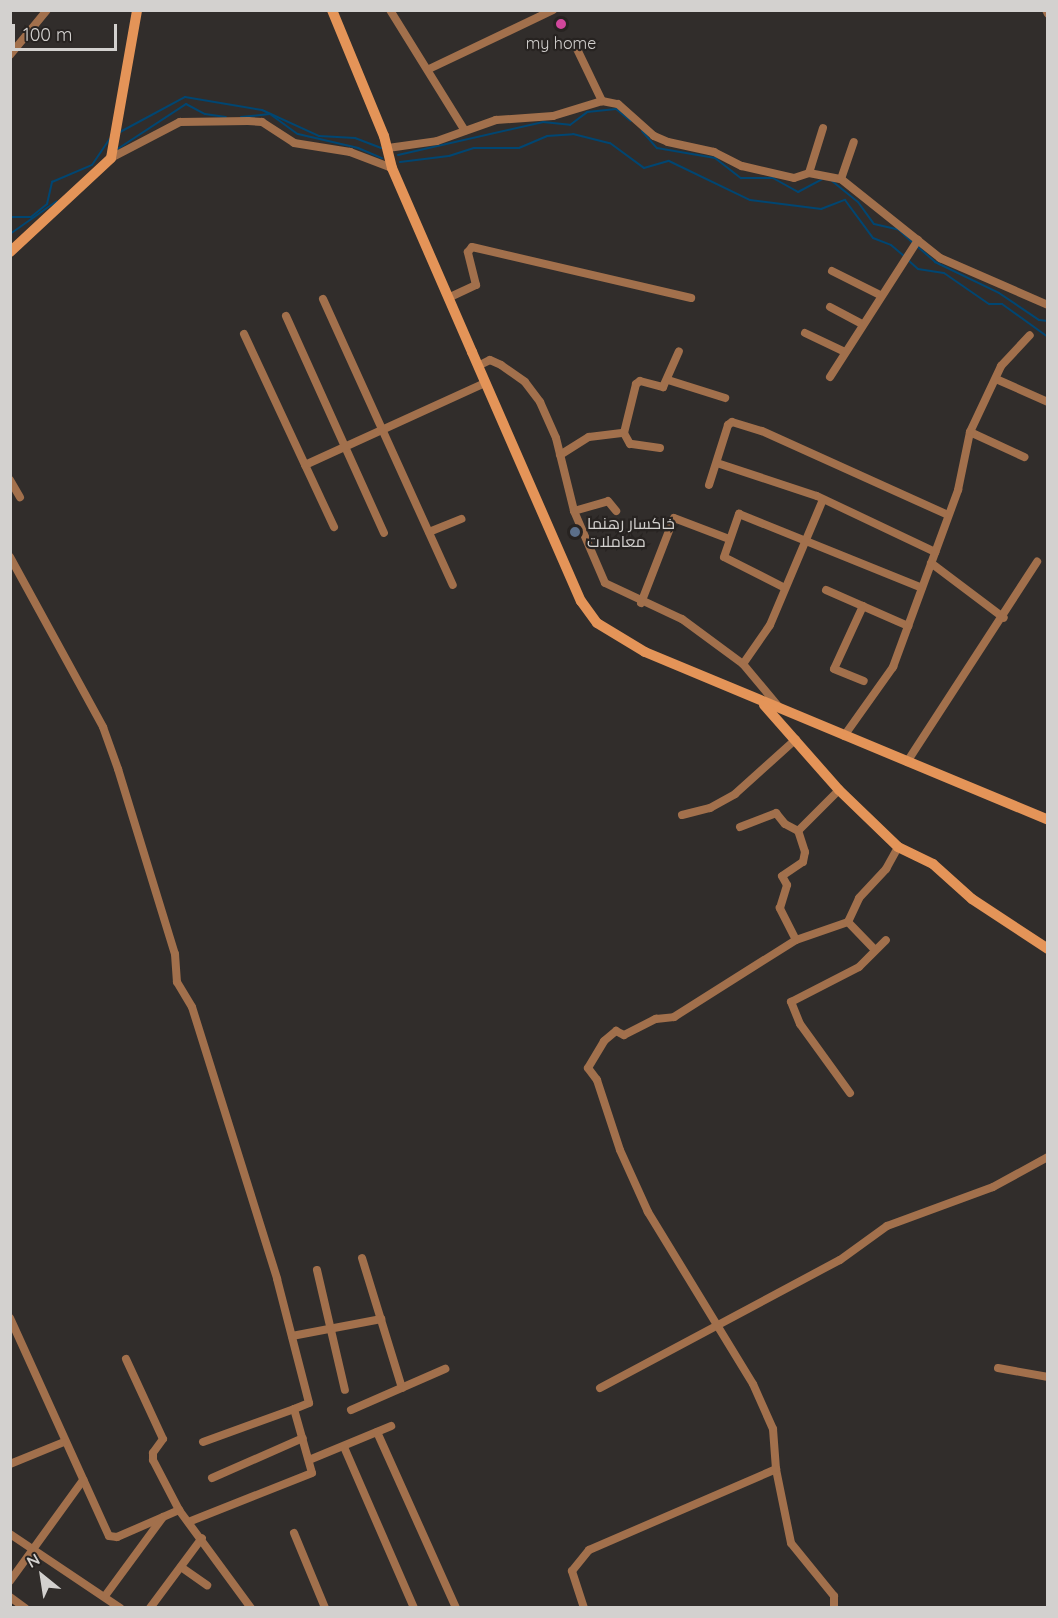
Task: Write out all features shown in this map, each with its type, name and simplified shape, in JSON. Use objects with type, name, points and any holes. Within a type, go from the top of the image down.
[{"type":"street","points":[[10,55],[47,10]]},
{"type":"street","points":[[112,157],[137,10]]},
{"type":"street","points":[[332,10],[388,148],[392,168],[448,298],[581,601],[597,623],[645,652],[762,703],[1047,820]]},
{"type":"street","points":[[390,10],[429,69],[465,131]]},
{"type":"street","points":[[429,69],[553,10]]},
{"type":"street","points":[[577,48],[602,101]]},
{"type":"street","points":[[388,148],[437,141],[496,120],[568,113],[602,101],[618,104],[654,136],[668,142],[714,152],[742,166],[794,178],[809,173],[841,179],[940,258],[1047,305]]},
{"type":"street","points":[[10,252],[112,157],[180,122],[262,122],[294,142],[350,152],[392,168]]},
{"type":"street","points":[[809,173],[823,128]]},
{"type":"street","points":[[841,179],[854,142]]},
{"type":"street","points":[[830,377],[861,324],[918,240]]},
{"type":"street","points":[[448,298],[476,285],[468,252],[478,248],[691,298]]},
{"type":"street","points":[[832,271],[880,295]]},
{"type":"street","points":[[323,299],[453,585]]},
{"type":"street","points":[[830,307],[861,324]]},
{"type":"street","points":[[286,316],[384,533]]},
{"type":"street","points":[[805,333],[845,352]]},
{"type":"street","points":[[244,334],[334,527]]},
{"type":"street","points":[[844,736],[893,667],[948,514],[970,432],[1001,366],[1030,335]]},
{"type":"street","points":[[660,448],[630,444],[624,434],[637,382],[662,387],[668,380],[679,351]]},
{"type":"street","points":[[478,366],[490,360],[525,382],[540,402],[560,455],[574,511],[605,583],[641,603],[682,619],[743,664],[782,711]]},
{"type":"street","points":[[996,379],[1047,402]]},
{"type":"street","points":[[668,380],[725,398]]},
{"type":"street","points":[[305,465],[485,382]]},
{"type":"street","points":[[709,485],[728,425],[732,422],[762,431],[948,514]]},
{"type":"street","points":[[970,432],[1024,457]]},
{"type":"street","points":[[560,455],[589,437],[624,434]]},
{"type":"street","points":[[717,463],[817,496],[822,502],[935,552]]},
{"type":"street","points":[[10,480],[20,498]]},
{"type":"street","points":[[574,511],[608,501],[616,511]]},
{"type":"street","points":[[743,664],[770,625],[822,502]]},
{"type":"street","points":[[785,588],[724,557],[729,539],[741,514],[922,588]]},
{"type":"street","points":[[641,603],[674,518],[729,539]]},
{"type":"street","points":[[429,532],[462,519]]},
{"type":"street","points":[[10,557],[54,640],[63,650],[110,748],[175,954],[177,982],[192,1007],[292,1336],[309,1403],[203,1442]]},
{"type":"street","points":[[907,762],[1004,618],[1037,562]]},
{"type":"street","points":[[931,563],[1004,618]]},
{"type":"street","points":[[826,590],[908,626]]},
{"type":"street","points":[[863,606],[834,669],[864,681]]},
{"type":"street","points":[[762,703],[839,790],[898,847],[933,864],[972,899],[1047,949]]},
{"type":"street","points":[[682,815],[710,808],[735,794],[796,739]]},
{"type":"street","points":[[798,831],[839,790]]},
{"type":"street","points":[[740,827],[776,813],[784,824],[798,831],[805,852],[803,862],[782,876],[787,885],[780,901],[796,940]]},
{"type":"street","points":[[834,1608],[834,1596],[791,1543],[776,1469],[773,1429],[753,1384],[648,1212],[620,1150],[597,1080],[588,1068],[604,1041],[616,1031],[624,1035],[656,1019],[674,1017],[796,940],[848,922],[859,898],[886,869],[898,847]]},
{"type":"street","points":[[848,922],[874,949]]},
{"type":"street","points":[[850,1093],[800,1024],[791,1002],[859,967],[874,949],[886,940]]},
{"type":"street","points":[[600,1388],[840,1260],[887,1226],[993,1187],[1047,1157]]},
{"type":"street","points":[[362,1258],[402,1388]]},
{"type":"street","points":[[317,1270],[345,1390]]},
{"type":"street","points":[[10,1318],[64,1442],[112,1538],[179,1510]]},
{"type":"street","points":[[292,1336],[381,1319]]},
{"type":"street","points":[[126,1359],[163,1439],[153,1453],[153,1461],[179,1510],[202,1538],[250,1608]]},
{"type":"street","points":[[998,1368],[1047,1377]]},
{"type":"street","points":[[351,1410],[446,1369]]},
{"type":"street","points":[[188,1522],[312,1473],[294,1409]]},
{"type":"street","points":[[309,1460],[392,1426]]},
{"type":"street","points":[[377,1432],[456,1608]]},
{"type":"street","points":[[212,1478],[303,1438]]},
{"type":"street","points":[[10,1464],[64,1442]]},
{"type":"street","points":[[344,1447],[414,1608]]},
{"type":"street","points":[[584,1608],[572,1571],[589,1550],[776,1469]]},
{"type":"street","points":[[10,1581],[83,1480]]},
{"type":"street","points":[[105,1596],[163,1516]]},
{"type":"street","points":[[294,1533],[325,1608]]},
{"type":"street","points":[[10,1534],[35,1548],[120,1608]]},
{"type":"street","points":[[150,1608],[202,1538]]},
{"type":"street","points":[[181,1567],[207,1586]]},
{"type":"street","points":[[10,1597],[25,1608]]},
{"type":"waterway","points":[[120,132],[185,97],[262,110],[319,136],[355,138],[381,148]]},
{"type":"waterway","points":[[116,150],[186,104],[205,114],[226,117]]},
{"type":"waterway","points":[[398,155],[543,122],[570,125],[587,112],[616,109],[631,121]]},
{"type":"waterway","points":[[241,117],[270,114],[298,134],[358,148],[382,158]]},
{"type":"waterway","points":[[642,131],[657,148],[715,158],[741,178],[773,178],[798,192],[822,179]]},
{"type":"waterway","points":[[400,162],[449,156],[474,148],[519,148],[547,136],[573,134],[610,143],[644,168],[669,161],[750,200],[821,209],[845,200],[873,238],[891,245],[904,256]]},
{"type":"waterway","points":[[10,217],[31,217],[47,204],[52,182],[92,165],[110,138]]},
{"type":"waterway","points":[[832,181],[858,202],[874,224],[899,230],[913,243]]},
{"type":"waterway","points":[[10,234],[57,201]]},
{"type":"waterway","points":[[918,247],[935,262],[999,293],[1039,320],[1048,321]]},
{"type":"waterway","points":[[908,260],[918,269],[944,273],[989,304],[1002,304],[1048,337]]},
{"type":"place","name":"my home","points":[[561,24]]},
{"type":"place","name":"خاکسار رهنما معاملات","points":[[575,532]]}]
